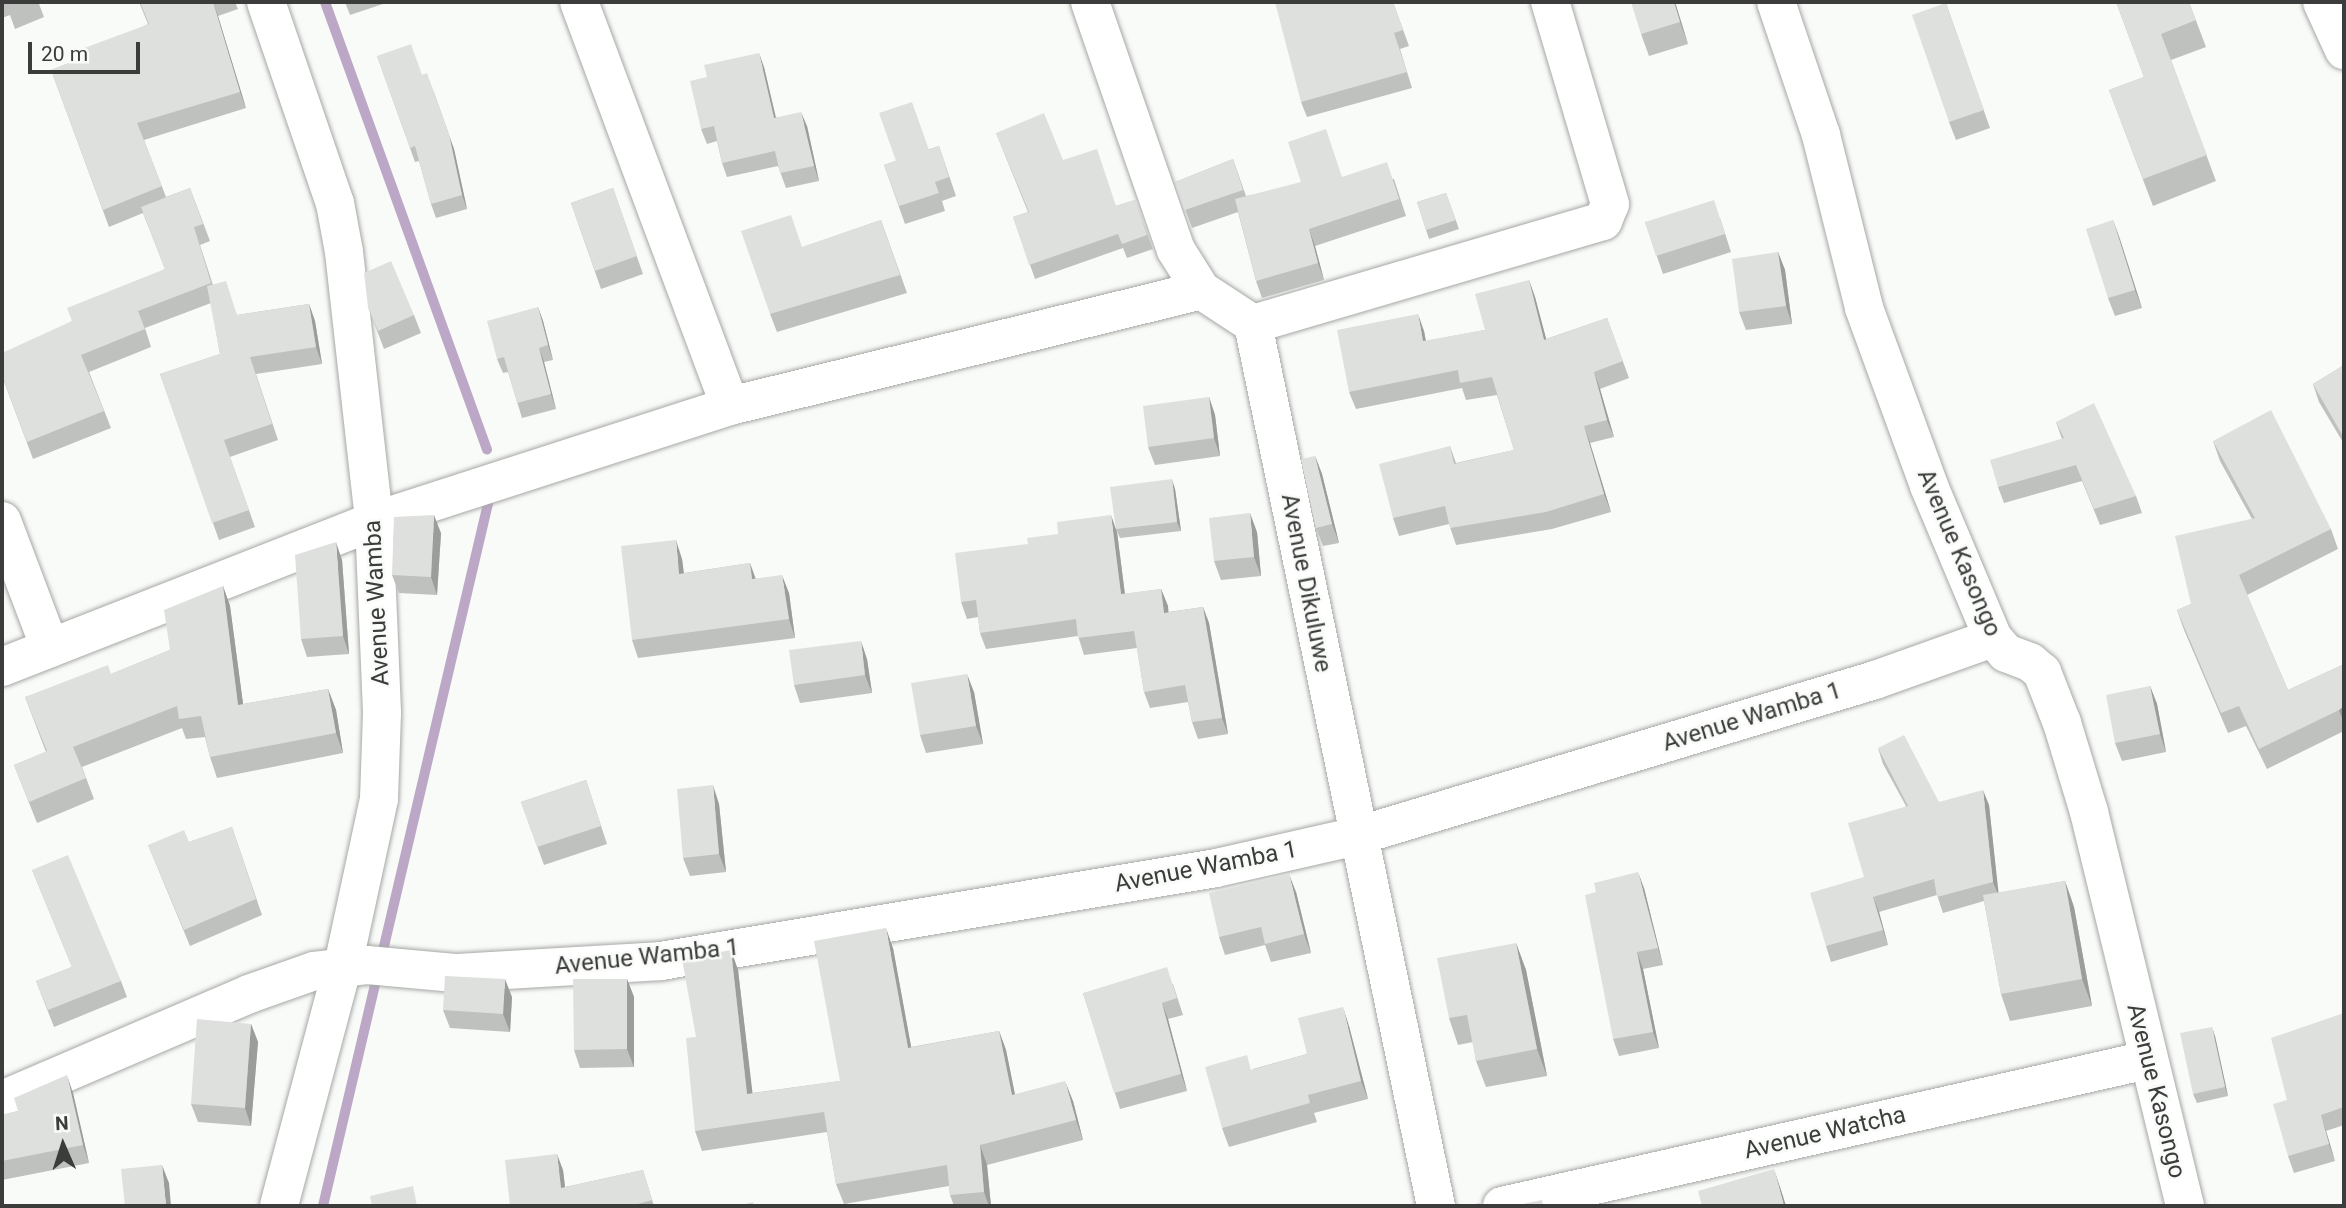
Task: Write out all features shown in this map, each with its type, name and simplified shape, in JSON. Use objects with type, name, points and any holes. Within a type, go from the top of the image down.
[{"type":"street","name":"Avenue Wamba","points":[[266,2],[335,203],[344,252],[374,521],[381,766],[368,967],[279,1206]]},
{"type":"street","points":[[579,2],[730,406]]},
{"type":"street","points":[[1090,2],[1176,250],[1201,290],[1253,324],[1603,221],[1610,211],[1609,198],[1550,2]]},
{"type":"street","name":"Avenue Kasongo","points":[[1776,2],[1821,135],[1868,320],[1929,486],[1993,638],[2006,653],[2030,662],[2042,672],[2062,723],[2089,812],[2147,1060],[2185,1206]]},
{"type":"street","points":[[2322,2],[2344,50]]},
{"type":"street","points":[[2,667],[374,521],[730,406],[1201,290]]},
{"type":"street","name":"Avenue Dikuluwe","points":[[1253,324],[1436,1206]]},
{"type":"street","points":[[2,521],[50,648]]},
{"type":"street","name":"Avenue Wamba 1","points":[[2,1100],[248,994],[368,967],[467,972],[661,961],[1203,870],[1357,835],[1875,680],[1993,638]]},
{"type":"street","name":"Avenue Watcha","points":[[1502,1206],[2147,1060]]},
{"type":"building","points":[[140,2],[213,2],[240,92],[137,123],[162,186],[103,210],[51,70],[82,58],[79,50],[149,24]]},
{"type":"building","points":[[1275,2],[1393,2],[1403,30],[1394,33],[1407,72],[1301,102]]},
{"type":"building","points":[[1631,2],[1674,2],[1680,22],[1641,34]]},
{"type":"building","points":[[2116,2],[2189,2],[2196,20],[2161,34],[2207,155],[2143,179],[2109,90],[2144,77]]},
{"type":"building","points":[[1946,3],[1984,110],[1949,122],[1912,15]]},
{"type":"building","points":[[411,44],[422,75],[427,73],[449,134],[462,195],[431,204],[415,146],[410,148],[377,56]]},
{"type":"building","points":[[759,53],[774,118],[801,112],[814,166],[780,173],[775,151],[722,163],[714,126],[701,129],[690,81],[707,77],[704,65]]},
{"type":"building","points":[[912,102],[929,150],[939,146],[949,177],[935,182],[939,193],[899,206],[884,165],[896,161],[879,113]]},
{"type":"building","points":[[1044,113],[1063,160],[1097,149],[1116,206],[1135,200],[1147,235],[1122,244],[1118,234],[1029,265],[1013,217],[1029,212],[996,133]]},
{"type":"building","points":[[1326,129],[1342,177],[1387,162],[1399,199],[1309,229],[1318,263],[1256,281],[1235,199],[1301,182],[1288,142]]},
{"type":"building","points":[[1233,159],[1243,190],[1185,210],[1175,182]]},
{"type":"building","points":[[190,188],[203,224],[194,227],[211,283],[138,311],[145,329],[81,355],[104,411],[27,442],[2,375],[2,353],[72,321],[67,308],[165,269],[141,207]]},
{"type":"building","points":[[613,188],[637,256],[595,271],[571,203]]},
{"type":"building","points":[[1446,193],[1456,220],[1426,230],[1417,202]]},
{"type":"building","points":[[1714,200],[1725,234],[1656,256],[1645,222]]},
{"type":"building","points":[[791,215],[802,247],[881,220],[900,275],[770,314],[741,231]]},
{"type":"building","points":[[2113,220],[2135,290],[2108,298],[2086,229]]},
{"type":"building","points":[[1778,252],[1786,306],[1739,312],[1732,259]]},
{"type":"building","points":[[391,261],[414,315],[378,331],[368,307],[364,273]]},
{"type":"building","points":[[1529,280],[1544,340],[1607,318],[1623,361],[1594,372],[1607,420],[1584,426],[1604,494],[1546,512],[1450,528],[1445,506],[1393,518],[1379,464],[1450,446],[1454,464],[1514,450],[1492,377],[1460,383],[1458,370],[1349,392],[1337,330],[1418,314],[1423,341],[1485,330],[1475,294]]},
{"type":"building","points":[[226,281],[237,315],[309,304],[316,347],[250,357],[272,424],[224,440],[249,510],[212,523],[160,374],[220,354],[207,286]]},
{"type":"building","points":[[538,307],[548,345],[539,348],[551,394],[517,403],[504,357],[497,359],[487,321]]},
{"type":"building","points":[[2344,365],[2344,438],[2313,384]]},
{"type":"building","points":[[1209,397],[1214,438],[1148,447],[1143,406]]},
{"type":"building","points":[[2094,403],[2136,496],[2094,509],[2076,465],[1998,487],[1990,460],[2064,438],[2056,422]]},
{"type":"building","points":[[2271,410],[2331,529],[2239,575],[2288,690],[2344,664],[2344,706],[2259,749],[2239,706],[2221,713],[2177,610],[2191,604],[2175,536],[2255,518],[2213,441]]},
{"type":"building","points":[[1315,456],[1332,524],[1316,528],[1301,459]]},
{"type":"building","points":[[1172,479],[1177,522],[1116,529],[1110,487]]},
{"type":"building","points":[[1250,513],[1254,557],[1214,561],[1209,518]]},
{"type":"building","points":[[434,515],[431,577],[392,575],[394,517]]},
{"type":"building","points":[[1111,515],[1121,594],[1161,589],[1164,613],[1203,607],[1222,718],[1192,722],[1185,685],[1144,692],[1134,631],[1078,638],[1076,619],[980,633],[976,600],[961,602],[955,553],[1028,544],[1027,538],[1058,534],[1057,522]]},
{"type":"building","points":[[676,540],[679,574],[750,563],[752,579],[782,575],[789,619],[632,640],[621,546]]},
{"type":"building","points":[[336,542],[343,636],[301,639],[295,555]]},
{"type":"building","points":[[223,586],[238,705],[328,689],[336,733],[210,757],[201,716],[179,719],[177,706],[73,747],[86,778],[29,802],[14,765],[47,751],[25,697],[108,665],[111,674],[170,650],[164,610]]},
{"type":"building","points":[[861,641],[865,675],[794,685],[789,650]]},
{"type":"building","points":[[967,674],[976,726],[920,735],[911,683]]},
{"type":"building","points":[[2150,686],[2160,734],[2115,743],[2106,695]]},
{"type":"building","points":[[1904,735],[1939,802],[1983,790],[1993,882],[1937,897],[1934,879],[1873,897],[1883,930],[1826,946],[1810,893],[1864,877],[1848,823],[1908,806],[1878,748]]},
{"type":"building","points":[[586,780],[601,826],[537,847],[521,802]]},
{"type":"building","points":[[713,785],[719,854],[683,858],[677,789]]},
{"type":"building","points":[[232,827],[256,899],[184,930],[148,845],[184,830],[189,842]]},
{"type":"building","points":[[68,855],[121,981],[48,1010],[36,981],[72,967],[32,870]]},
{"type":"building","points":[[1638,872],[1658,948],[1637,952],[1653,1032],[1613,1039],[1585,895],[1596,892],[1594,883]]},
{"type":"building","points":[[1289,874],[1304,934],[1265,944],[1261,927],[1219,937],[1209,893]]},
{"type":"building","points":[[2065,881],[2082,979],[2001,994],[1983,895]]},
{"type":"building","points":[[886,928],[908,1048],[999,1031],[1012,1095],[1065,1081],[1076,1120],[980,1145],[984,1192],[950,1195],[947,1165],[836,1184],[824,1112],[695,1131],[686,1038],[696,1037],[682,959],[731,950],[747,1094],[840,1081],[814,941]]},
{"type":"building","points":[[1516,943],[1537,1049],[1476,1061],[1467,1015],[1449,1018],[1437,958]]},
{"type":"building","points":[[1167,967],[1177,998],[1162,1003],[1181,1074],[1114,1093],[1083,993]]},
{"type":"building","points":[[445,976],[505,979],[503,1014],[443,1010]]},
{"type":"building","points":[[573,979],[627,979],[627,1049],[574,1050]]},
{"type":"building","points":[[1343,1007],[1361,1081],[1308,1095],[1310,1103],[1222,1128],[1205,1067],[1247,1055],[1251,1070],[1307,1054],[1298,1018]]},
{"type":"building","points":[[2344,1013],[2344,1107],[2321,1115],[2329,1144],[2288,1156],[2273,1104],[2287,1100],[2271,1038]]},
{"type":"building","points":[[197,1019],[251,1024],[245,1108],[191,1104]]},
{"type":"building","points":[[2212,1027],[2225,1087],[2193,1094],[2180,1033]]},
{"type":"building","points":[[67,1075],[83,1145],[2,1161],[2,1115],[18,1111],[14,1098]]},
{"type":"building","points":[[557,1154],[561,1188],[643,1170],[652,1200],[631,1206],[510,1206],[505,1160]]},
{"type":"building","points":[[162,1165],[166,1206],[125,1206],[121,1169]]},
{"type":"building","points":[[1774,1169],[1784,1206],[1702,1206],[1698,1191]]},
{"type":"building","points":[[413,1186],[417,1206],[372,1206],[370,1196]]},
{"type":"building","points":[[1542,1200],[1543,1206],[1513,1206]]},
{"type":"building","points":[[753,1202],[754,1206],[737,1206]]},
{"type":"building","points":[[1480,1203],[1490,1206],[1463,1206]]},
{"type":"waterway","points":[[325,2],[487,450]]},
{"type":"waterway","points":[[323,1206],[490,495]]}]
